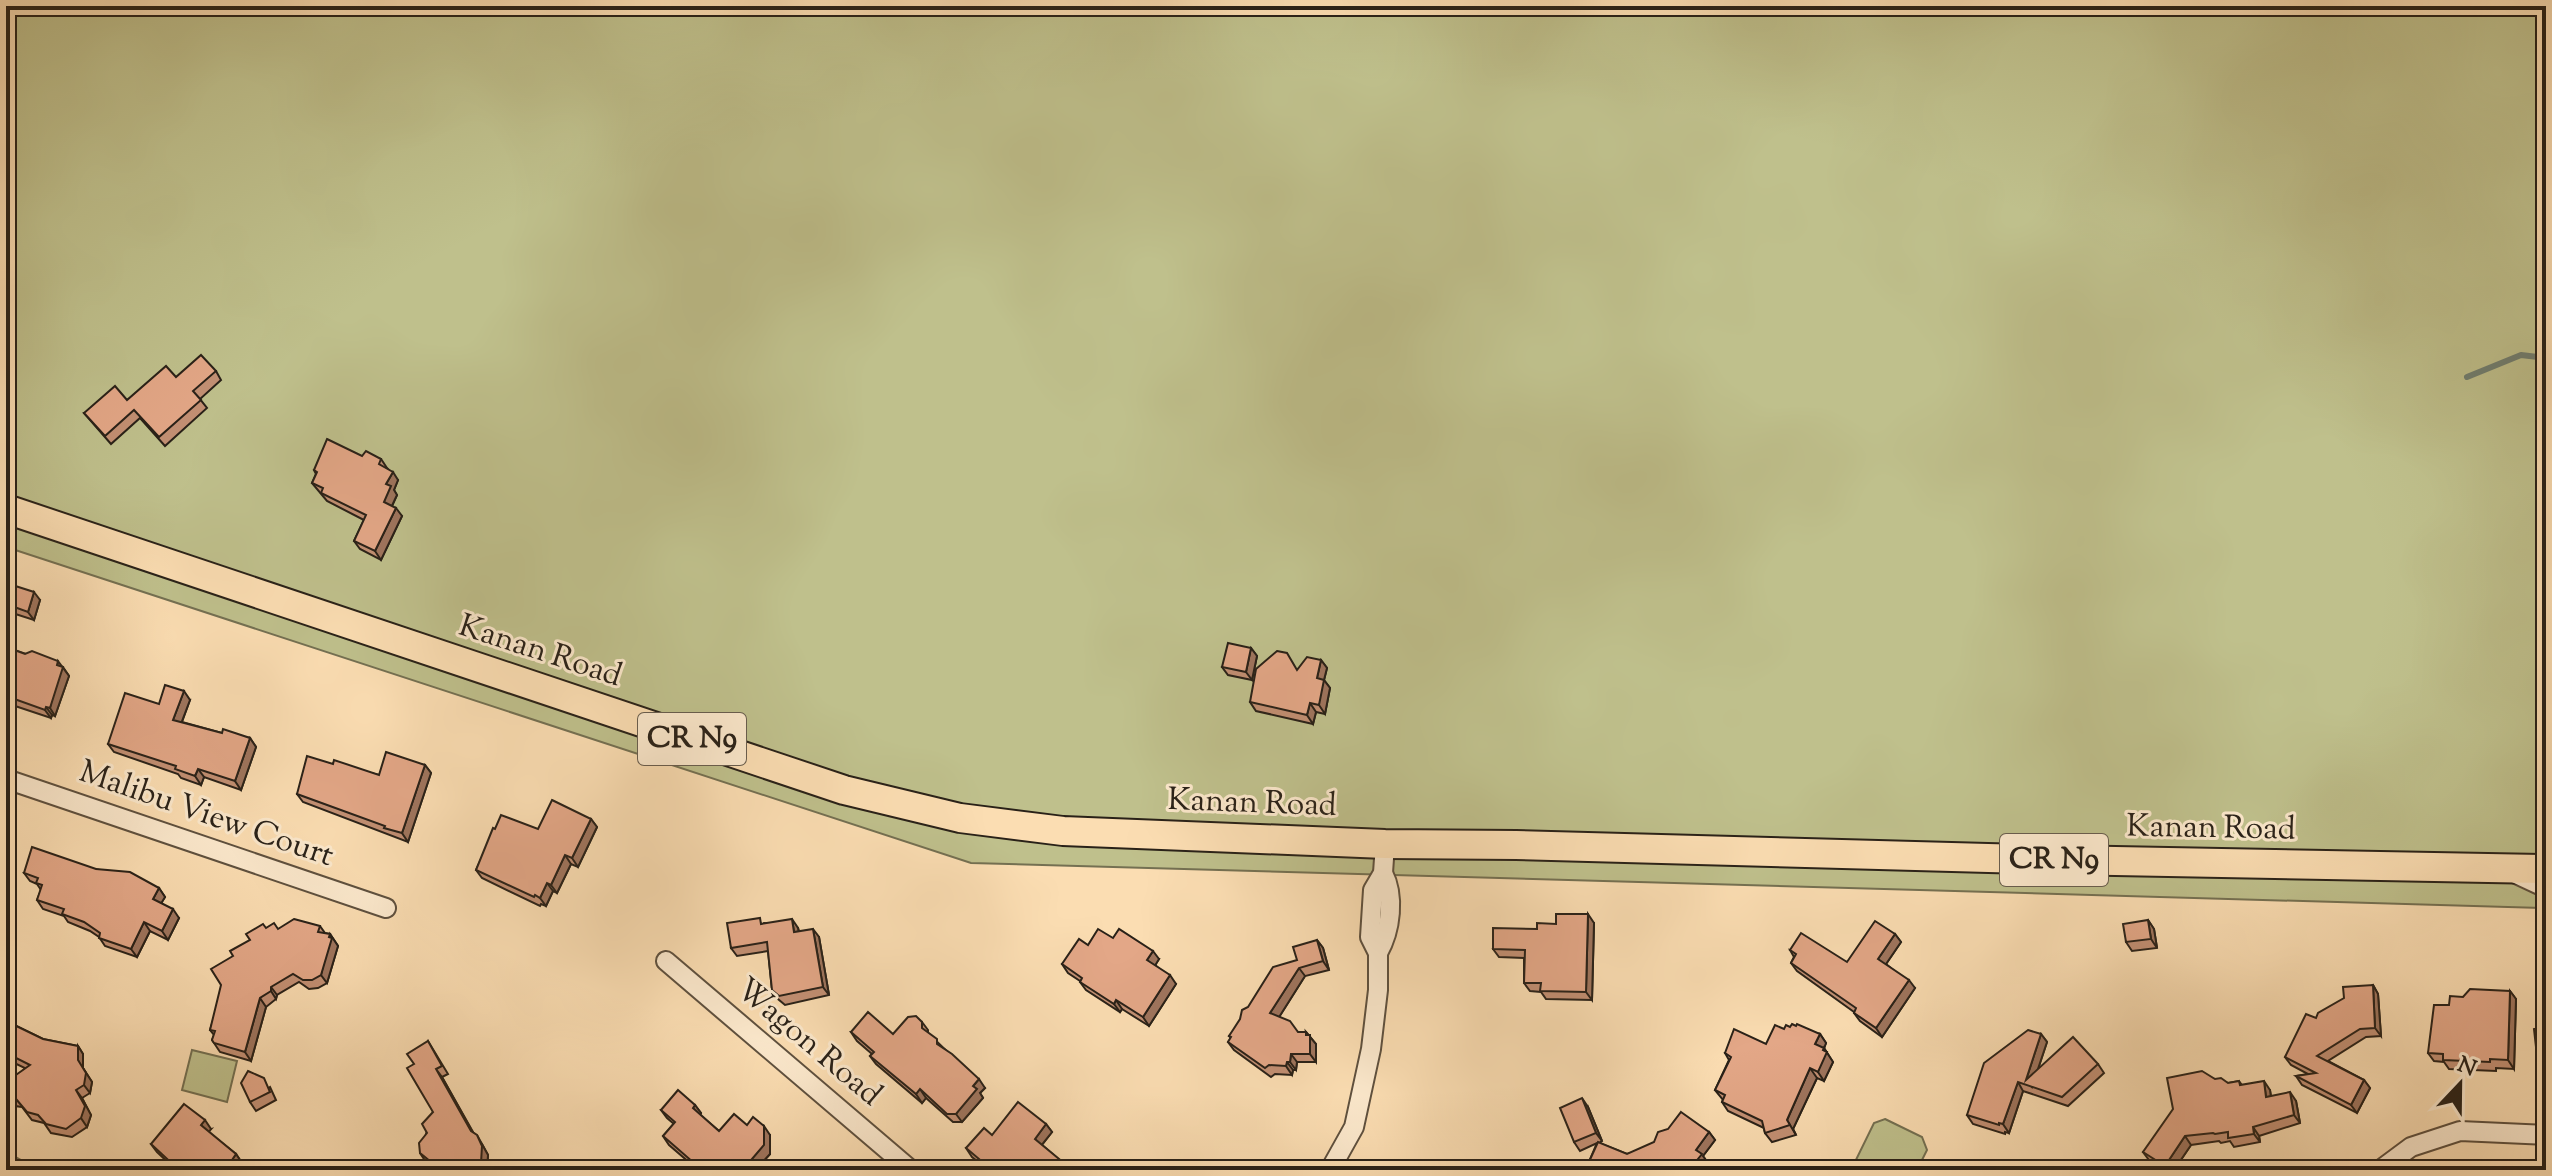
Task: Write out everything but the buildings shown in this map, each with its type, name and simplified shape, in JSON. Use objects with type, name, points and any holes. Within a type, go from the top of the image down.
[{"type":"main road","name":"Kanan Road","points":[[6,509],[844,790],[945,815],[1063,831],[1385,844],[2546,869]]},
{"type":"street","name":"Malibu View Court","points":[[6,779],[386,908]]},
{"type":"street","points":[[1330,1170],[1354,1127],[1371,1049],[1378,990],[1378,953],[1370,937],[1379,926],[1373,890],[1383,873],[1385,844]]},
{"type":"street","points":[[2506,869],[2546,888]]},
{"type":"street","name":"Wagon Road","points":[[666,961],[911,1170]]},
{"type":"street","points":[[2380,1170],[2411,1147],[2460,1131],[2546,1135]]},
{"type":"green space","points":[[6,6],[2546,6],[2546,908],[971,863],[6,547]]},
{"type":"green space","points":[[192,1050],[237,1061],[227,1102],[182,1090]]},
{"type":"green space","points":[[1885,1119],[1922,1137],[1927,1150],[1917,1170],[1851,1170],[1874,1123]]},
{"type":"green space","points":[[6,1152],[39,1170],[6,1170]]},
{"type":"waterway","points":[[2105,6],[2112,6]]},
{"type":"waterway","points":[[2467,377],[2521,355],[2546,358]]}]
